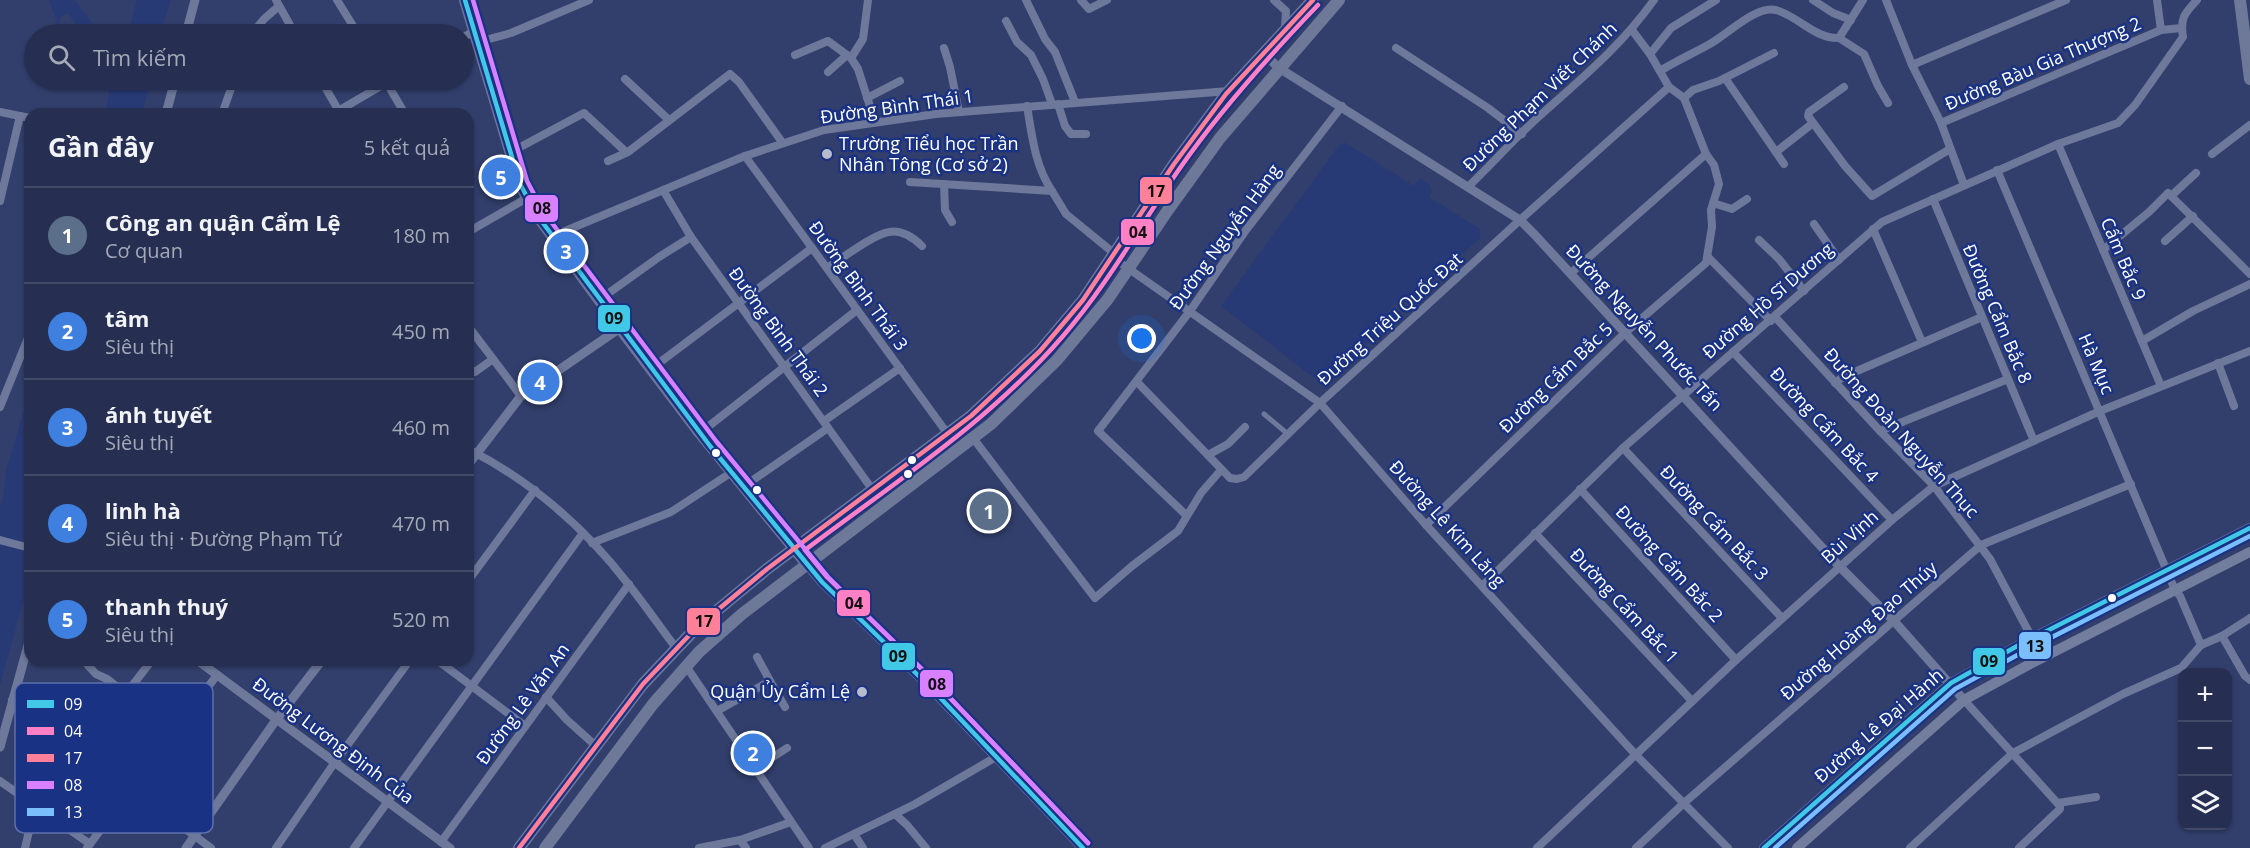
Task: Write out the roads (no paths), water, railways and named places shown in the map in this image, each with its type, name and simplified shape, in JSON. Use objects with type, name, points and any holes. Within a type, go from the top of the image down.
[{"type":"highway","points":[[519,848],[643,684],[676,648],[722,605],[987,402],[1040,351],[1072,314],[1174,164],[1229,91],[1313,0]]},
{"type":"highway","points":[[546,848],[612,757],[686,666],[742,614],[974,438],[1012,405],[1057,360],[1090,322],[1129,269],[1203,160],[1339,0]]},
{"type":"highway","points":[[2240,0],[2250,79]]},
{"type":"main road","points":[[465,0],[470,24]]},
{"type":"main road","points":[[474,43],[527,198],[651,369],[822,582],[928,685],[1083,848]]},
{"type":"main road","name":"Đường Lê Đại Hành","points":[[1764,848],[1951,683],[2032,638],[2250,528]]},
{"type":"main road","name":"Đường Lê Đại Hành","points":[[1797,848],[1964,700],[2250,552]]},
{"type":"street","points":[[338,0],[352,24]]},
{"type":"street","points":[[828,72],[849,57],[863,39],[868,0]]},
{"type":"street","points":[[1028,0],[1045,39],[1055,52],[1075,102]]},
{"type":"street","points":[[1081,0],[1089,9],[1107,0]]},
{"type":"street","points":[[1274,0],[1286,11],[1285,28]]},
{"type":"street","name":"Đường Phạm Viết Chánh","points":[[1468,187],[1604,59],[1632,30],[1654,0]]},
{"type":"street","points":[[1650,54],[1671,28],[1716,0]]},
{"type":"street","points":[[1813,0],[1833,13],[1851,20]]},
{"type":"street","points":[[1839,38],[1863,0]]},
{"type":"street","points":[[1886,0],[1912,65],[1941,123],[1964,185]]},
{"type":"street","points":[[1912,65],[2066,0]]},
{"type":"street","name":"Đường Bàu Gia Thượng 2","points":[[1941,123],[2161,30],[2157,0]]},
{"type":"street","points":[[2161,30],[2181,28],[2187,11],[2197,0]]},
{"type":"street","points":[[189,24],[195,1]]},
{"type":"street","points":[[474,37],[511,33],[584,1]]},
{"type":"street","points":[[260,24],[277,3],[289,24]]},
{"type":"street","points":[[1660,71],[1679,58],[1711,44],[1740,21],[1768,10],[1784,13],[1823,35],[1839,38],[1861,51],[1871,66],[1878,86],[1888,103]]},
{"type":"street","points":[[1006,21],[1017,42],[1031,55],[1065,126],[1071,134],[1086,134]]},
{"type":"street","name":"Đường Hồ Sĩ Dương","points":[[1482,586],[1623,448],[1683,394],[1773,319],[1873,229],[1882,222],[1997,170],[2058,144],[2118,123],[2136,105],[2184,37],[2181,28]]},
{"type":"street","points":[[1632,30],[1650,54],[1669,87],[1684,98],[1706,154],[1714,165],[1719,184],[1713,203],[1708,257]]},
{"type":"street","points":[[795,55],[828,41],[849,57],[858,69],[875,122]]},
{"type":"street","points":[[944,48],[959,112]]},
{"type":"street","points":[[1396,48],[1483,105],[1522,134]]},
{"type":"street","name":"Đường Nguyễn Phước Tấn","points":[[1263,53],[1279,68],[1520,220],[1626,332],[1840,567],[1894,621],[1964,700]]},
{"type":"street","points":[[1684,98],[1693,90],[1725,78],[1774,53]]},
{"type":"street","points":[[608,161],[626,152],[730,74],[739,82],[782,142]]},
{"type":"street","points":[[1725,78],[1785,164]]},
{"type":"street","points":[[625,79],[669,120]]},
{"type":"street","points":[[867,98],[900,81]]},
{"type":"street","name":"Đường Triệu Quốc Đạt","points":[[1221,470],[1230,478],[1244,477],[1320,403],[1669,87]]},
{"type":"street","points":[[1844,87],[1809,112],[1808,116],[1845,166],[1872,196],[1950,150]]},
{"type":"street","points":[[168,108],[172,90]]},
{"type":"street","points":[[224,108],[230,90]]},
{"type":"street","points":[[326,90],[335,108]]},
{"type":"street","points":[[346,108],[373,90]]},
{"type":"street","points":[[393,90],[402,108]]},
{"type":"street","name":"Đường Bình Thái 1","points":[[553,236],[745,156],[824,130],[959,112],[1229,91]]},
{"type":"street","name":"Đường Lê Kim Lăng","points":[[1027,106],[1036,154],[1042,172],[1066,214],[1129,269],[1320,403],[1426,525],[1635,754],[1728,848]]},
{"type":"street","name":"Đường Nguyễn Hàng","points":[[1186,515],[1098,431],[1190,311],[1246,230],[1342,106]]},
{"type":"street","points":[[0,112],[24,117]]},
{"type":"street","points":[[511,152],[582,113],[586,113],[599,124],[626,152]]},
{"type":"street","points":[[0,201],[20,116]]},
{"type":"street","points":[[1776,152],[1813,123]]},
{"type":"street","points":[[2211,154],[2250,125]]},
{"type":"street","name":"Cẩm Bắc 9","points":[[2058,144],[2161,386]]},
{"type":"street","points":[[1571,273],[1706,154]]},
{"type":"street","name":"Đường Bình Thái 3","points":[[745,156],[947,433]]},
{"type":"street","name":"Hà Mục","points":[[1997,170],[2175,590],[2180,596],[2201,645]]},
{"type":"street","points":[[2103,250],[2196,172]]},
{"type":"street","points":[[910,182],[1052,191]]},
{"type":"street","points":[[944,184],[945,211],[952,222]]},
{"type":"street","name":"Đường Bình Thái 2","points":[[663,190],[691,237],[872,489]]},
{"type":"street","points":[[2169,194],[2250,274]]},
{"type":"street","points":[[474,225],[527,198]]},
{"type":"street","points":[[1713,203],[1732,209],[1747,199]]},
{"type":"street","name":"Đường Cẩm Bắc 8","points":[[1933,199],[2034,441]]},
{"type":"street","points":[[2165,241],[2193,216]]},
{"type":"street","points":[[1814,224],[1839,260]]},
{"type":"street","points":[[1873,229],[1922,342]]},
{"type":"street","points":[[827,268],[859,247],[890,231],[907,235],[922,246]]},
{"type":"street","points":[[599,300],[649,263],[691,237]]},
{"type":"street","points":[[1759,240],[1779,259],[1804,291]]},
{"type":"street","points":[[651,369],[812,248]]},
{"type":"street","name":"Đường Đoàn Nguyễn Thục","points":[[1708,257],[1773,319],[1934,486],[1981,545],[2032,638]]},
{"type":"street","name":"Đường Cẩm Bắc 5","points":[[1426,525],[1626,332],[1706,263],[1708,257]]},
{"type":"street","points":[[2142,341],[2193,311],[2250,284]]},
{"type":"street","points":[[700,432],[857,310]]},
{"type":"street","points":[[1835,382],[1982,317]]},
{"type":"street","points":[[474,450],[521,396],[620,328]]},
{"type":"street","points":[[474,334],[521,396]]},
{"type":"street","points":[[0,406],[24,348]]},
{"type":"street","name":"Bùi Vịnh","points":[[1537,848],[1782,618],[1892,520],[1934,486],[2100,411],[2250,351]]},
{"type":"street","name":"Đường Cẩm Bắc 4","points":[[1733,352],[1892,520]]},
{"type":"street","points":[[474,371],[493,359]]},
{"type":"street","points":[[2218,363],[2234,406]]},
{"type":"street","points":[[743,486],[900,368]]},
{"type":"street","points":[[1880,431],[2008,379]]},
{"type":"street","points":[[974,438],[1093,598],[1097,597],[1132,566],[1178,531],[1201,493],[1221,470],[1137,382]]},
{"type":"street","points":[[1264,414],[1289,435]]},
{"type":"street","points":[[1208,455],[1228,444],[1245,427]]},
{"type":"street","name":"Đường Cẩm Bắc 3","points":[[1623,448],[1782,618]]},
{"type":"street","points":[[474,453],[535,490],[583,533],[629,584],[676,648]]},
{"type":"street","points":[[592,543],[671,512],[732,472]]},
{"type":"street","name":"Đường Hoàng Đạo Thúy","points":[[1636,848],[1684,803],[1981,545],[2131,484]]},
{"type":"street","name":"Đường Cẩm Bắc 2","points":[[1580,489],[1736,660]]},
{"type":"street","points":[[474,573],[535,490]]},
{"type":"street","points":[[354,848],[583,533]]},
{"type":"street","name":"Đường Cẩm Bắc 1","points":[[1535,533],[1692,701]]},
{"type":"street","points":[[0,540],[24,546]]},
{"type":"street","name":"Đường Lê Văn An","points":[[441,842],[629,584]]},
{"type":"street","points":[[1910,848],[2013,753],[2123,694],[2181,668],[2201,645],[2222,636],[2250,618]]},
{"type":"street","points":[[2222,636],[2248,678]]},
{"type":"street","points":[[757,657],[784,707]]},
{"type":"street","points":[[17,683],[24,659]]},
{"type":"street","points":[[88,666],[96,674],[113,683]]},
{"type":"street","points":[[134,683],[147,666]]},
{"type":"street","name":"Đường Lương Định Của","points":[[205,666],[450,848]]},
{"type":"street","points":[[213,809],[317,666]]},
{"type":"street","points":[[276,848],[335,762],[406,666]]},
{"type":"street","points":[[444,666],[525,726]]},
{"type":"street","points":[[686,666],[809,848]]},
{"type":"street","points":[[211,683],[217,675]]},
{"type":"street","points":[[717,711],[770,681]]},
{"type":"street","points":[[0,747],[15,690]]},
{"type":"street","points":[[546,697],[596,746]]},
{"type":"street","points":[[1964,700],[2058,803],[2060,809],[2057,813],[2019,848]]},
{"type":"street","points":[[756,768],[787,748]]},
{"type":"street","points":[[825,848],[895,814],[996,757]]},
{"type":"street","points":[[0,781],[15,792]]},
{"type":"street","points":[[2058,803],[2096,797]]},
{"type":"street","points":[[895,814],[908,825],[926,848]]},
{"type":"street","points":[[701,848],[740,840],[792,822]]},
{"type":"street","points":[[25,848],[29,833]]},
{"type":"street","points":[[71,833],[89,846],[99,833]]},
{"type":"street","points":[[190,833],[210,848]]},
{"type":"street","points":[[186,848],[196,833]]},
{"type":"street","points":[[854,834],[863,848]]},
{"type":"street","points":[[740,840],[746,848]]},
{"type":"water","points":[[49,0],[75,0],[93,24],[76,24],[68,13],[61,17],[58,24]]},
{"type":"water","points":[[137,0],[171,0],[163,24],[131,24]]},
{"type":"water","points":[[108,90],[148,90],[144,108],[106,108]]},
{"type":"water","points":[[1346,143],[1414,186],[1420,178],[1430,185],[1432,192],[1429,197],[1480,229],[1480,238],[1416,295],[1396,302],[1389,310],[1387,324],[1334,374],[1314,378],[1221,306],[1337,148]]},
{"type":"water","points":[[24,412],[24,599],[0,685],[0,508],[6,470]]},
{"type":"place","name":"Trường Tiểu học Trần Nhân Tông (Cơ sở 2)","points":[[827,154]]},
{"type":"place","name":"thanh thuý","points":[[501,177]]},
{"type":"place","name":"ánh tuyết","points":[[566,251]]},
{"type":"place","name":"linh hà","points":[[540,382]]},
{"type":"place","name":"Công an quận Cẩm Lệ","points":[[989,511]]},
{"type":"place","name":"Quận Ủy Cẩm Lệ","points":[[862,692]]},
{"type":"place","name":"tâm","points":[[753,753]]}]
